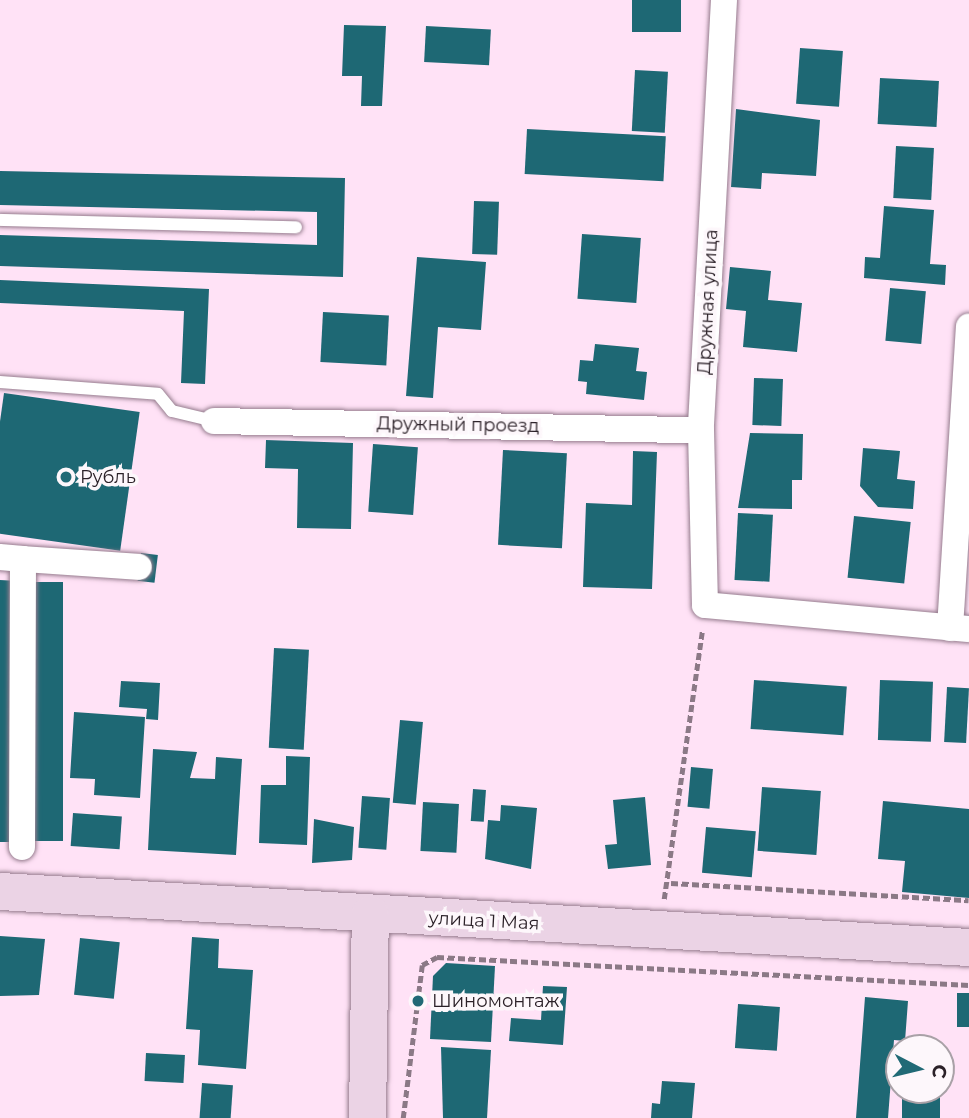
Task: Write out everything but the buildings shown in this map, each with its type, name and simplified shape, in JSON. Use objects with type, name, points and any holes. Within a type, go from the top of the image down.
[{"type":"main road","name":"улица 1 Мая","points":[[0,891],[969,947]]},
{"type":"main road","points":[[367,1118],[370,914]]},
{"type":"street","name":"Дружная улица","points":[[705,605],[701,430],[724,0]]},
{"type":"street","points":[[705,605],[960,628],[969,327]]},
{"type":"street","name":"Дружный проезд","points":[[214,421],[701,430]]},
{"type":"street","points":[[22,847],[12,558],[139,567]]},
{"type":"lane","points":[[0,220],[296,227]]},
{"type":"lane","points":[[0,382],[158,394],[172,411],[214,421]]},
{"type":"path","points":[[652,929],[671,883],[705,605]]},
{"type":"path","points":[[671,883],[969,900]]},
{"type":"path","points":[[403,1118],[422,964],[437,957],[969,985]]},
{"type":"place","name":"Рубль","points":[[66,477]]},
{"type":"place","name":"Шиномонтаж","points":[[418,1001]]}]
